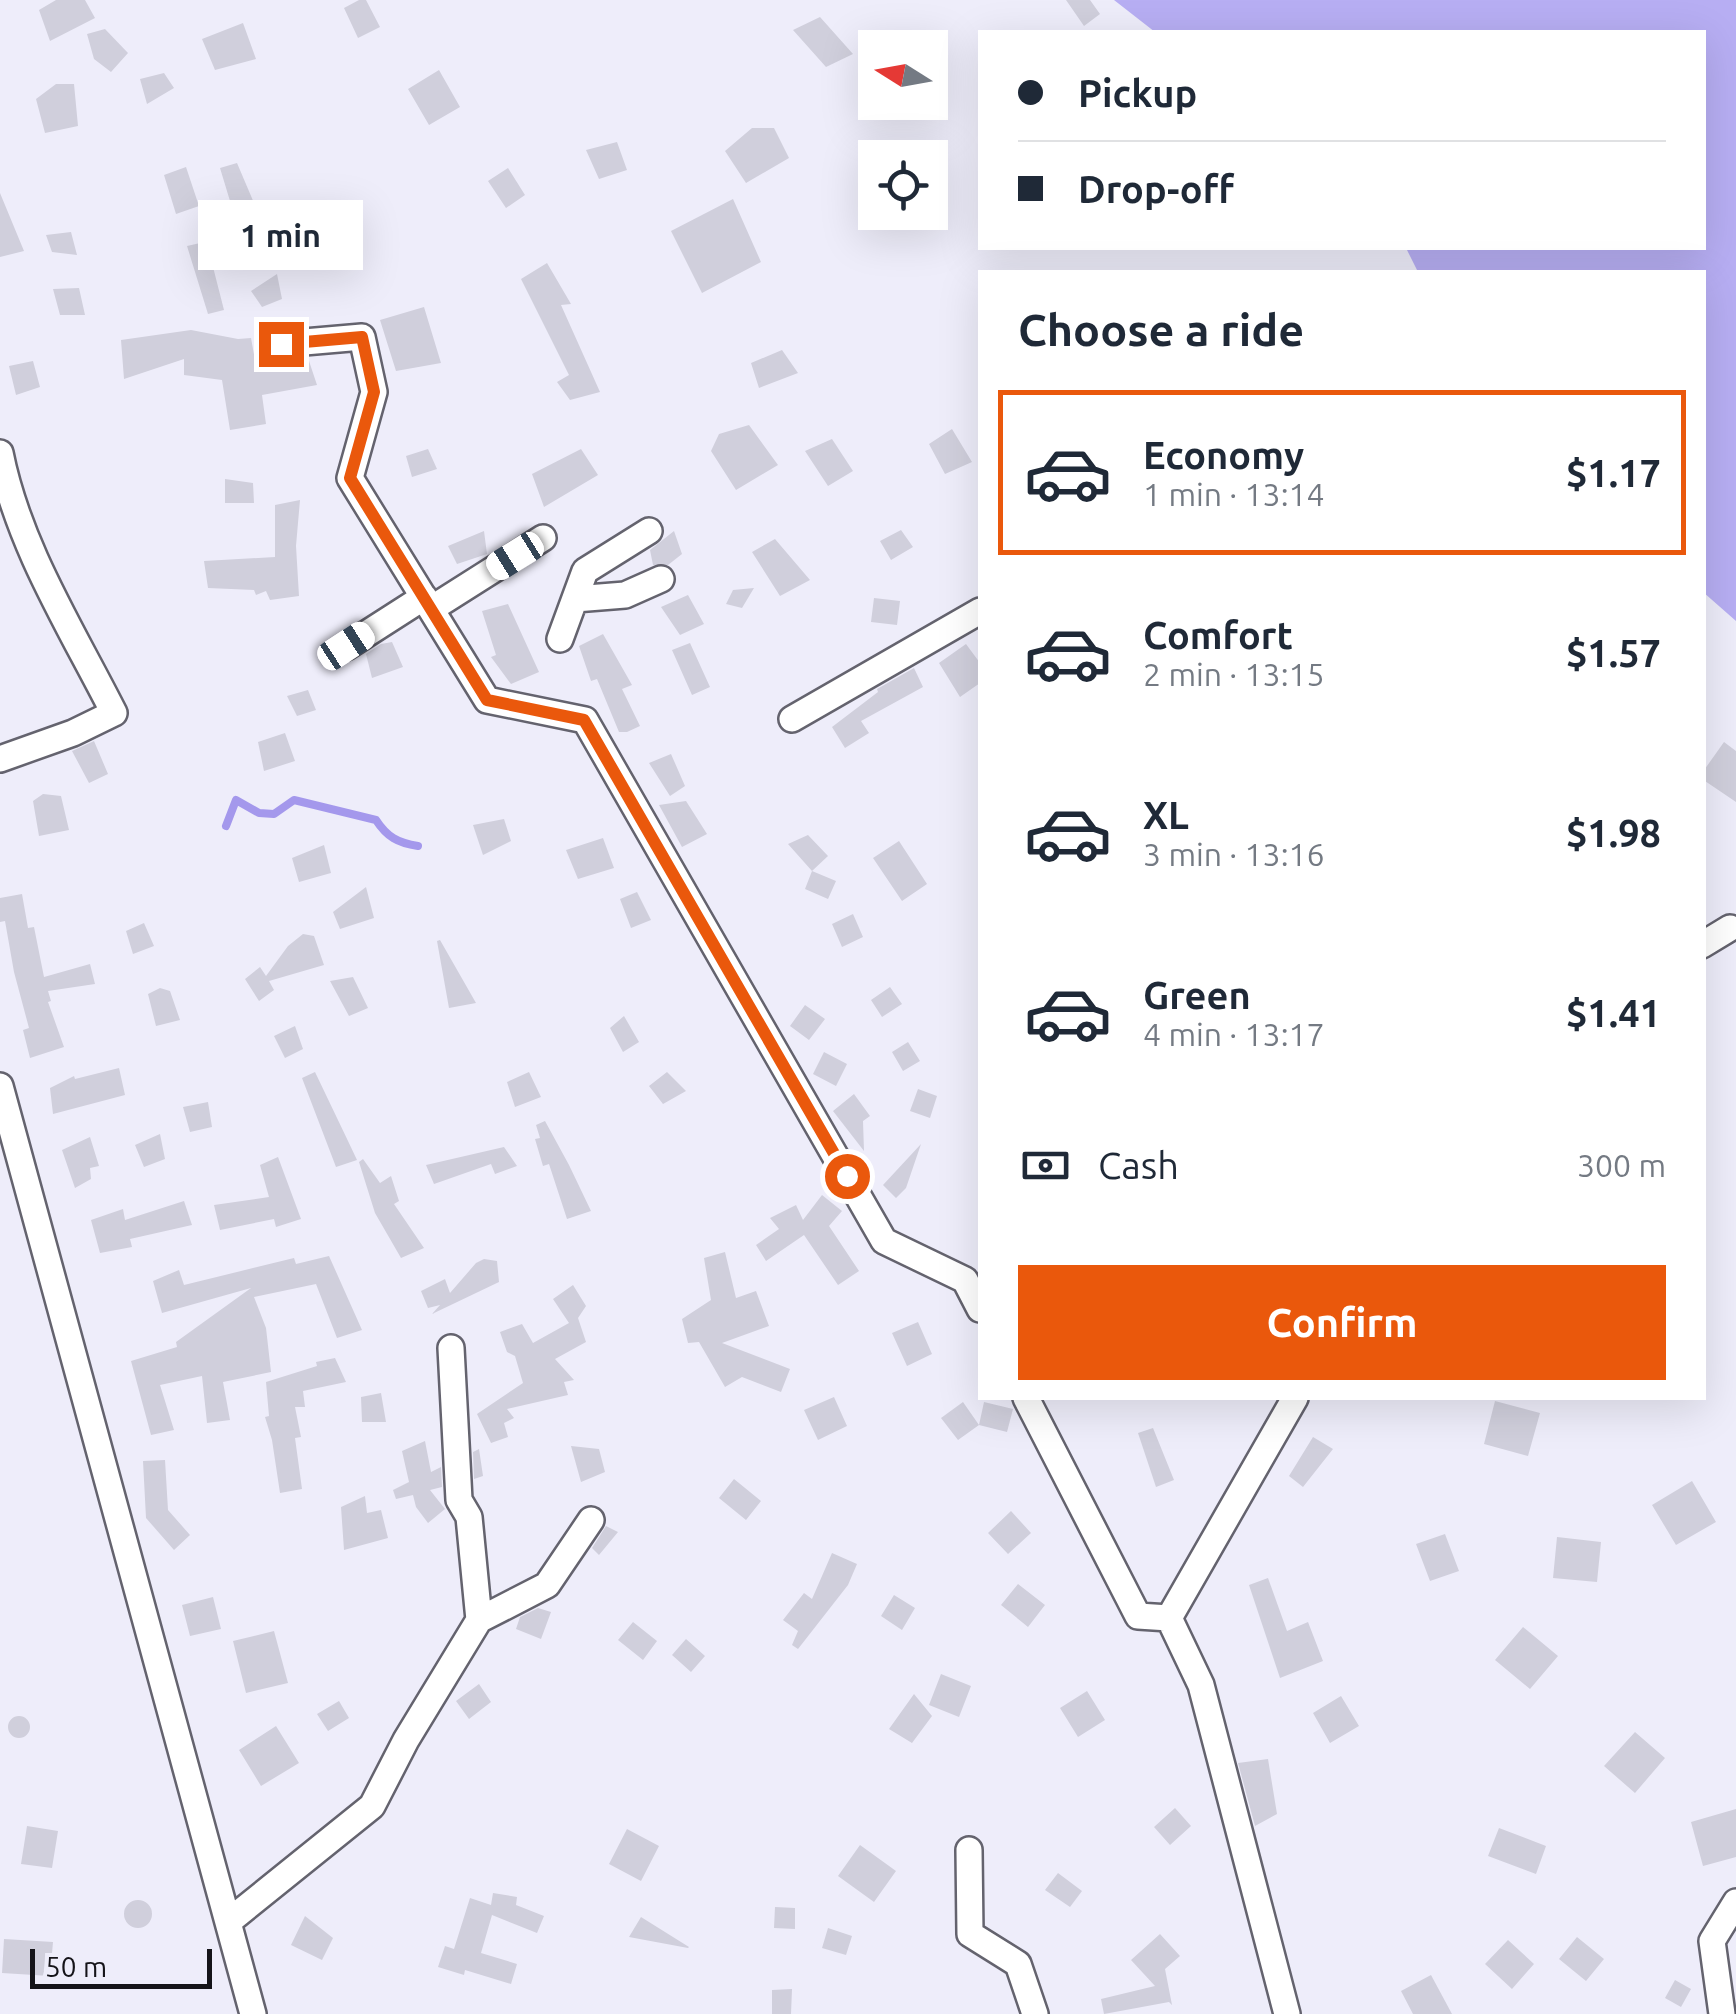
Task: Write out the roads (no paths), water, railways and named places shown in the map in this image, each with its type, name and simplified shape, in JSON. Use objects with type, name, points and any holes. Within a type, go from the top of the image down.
[{"type":"street","points":[[281,344],[362,337],[374,392],[350,478],[487,700],[584,720],[884,1240],[965,1280],[978,1305]]},
{"type":"street","points":[[0,453],[8,492],[40,567],[114,713],[73,734],[0,758]]},
{"type":"street","points":[[560,639],[585,572],[649,530]]},
{"type":"street","points":[[346,646],[543,538]]},
{"type":"street","points":[[575,599],[624,595],[661,579]]},
{"type":"street","points":[[792,719],[978,612]]},
{"type":"street","points":[[1706,943],[1730,928]]},
{"type":"street","points":[[0,1086],[254,2014]]},
{"type":"street","points":[[451,1348],[459,1500],[470,1517],[479,1620]]},
{"type":"street","points":[[1027,1400],[1138,1616],[1169,1618]]},
{"type":"street","points":[[1169,1618],[1294,1400]]},
{"type":"street","points":[[228,1922],[372,1806],[406,1740],[479,1620],[547,1585],[591,1520]]},
{"type":"street","points":[[1169,1618],[1202,1685],[1287,2014]]},
{"type":"street","points":[[969,1850],[970,1934],[1018,1964],[1035,2014]]},
{"type":"street","points":[[1722,2014],[1712,1941],[1736,1902]]},
{"type":"waterway","points":[[226,826],[236,800],[259,813],[274,814],[294,800],[376,820],[394,838],[418,846]]}]
